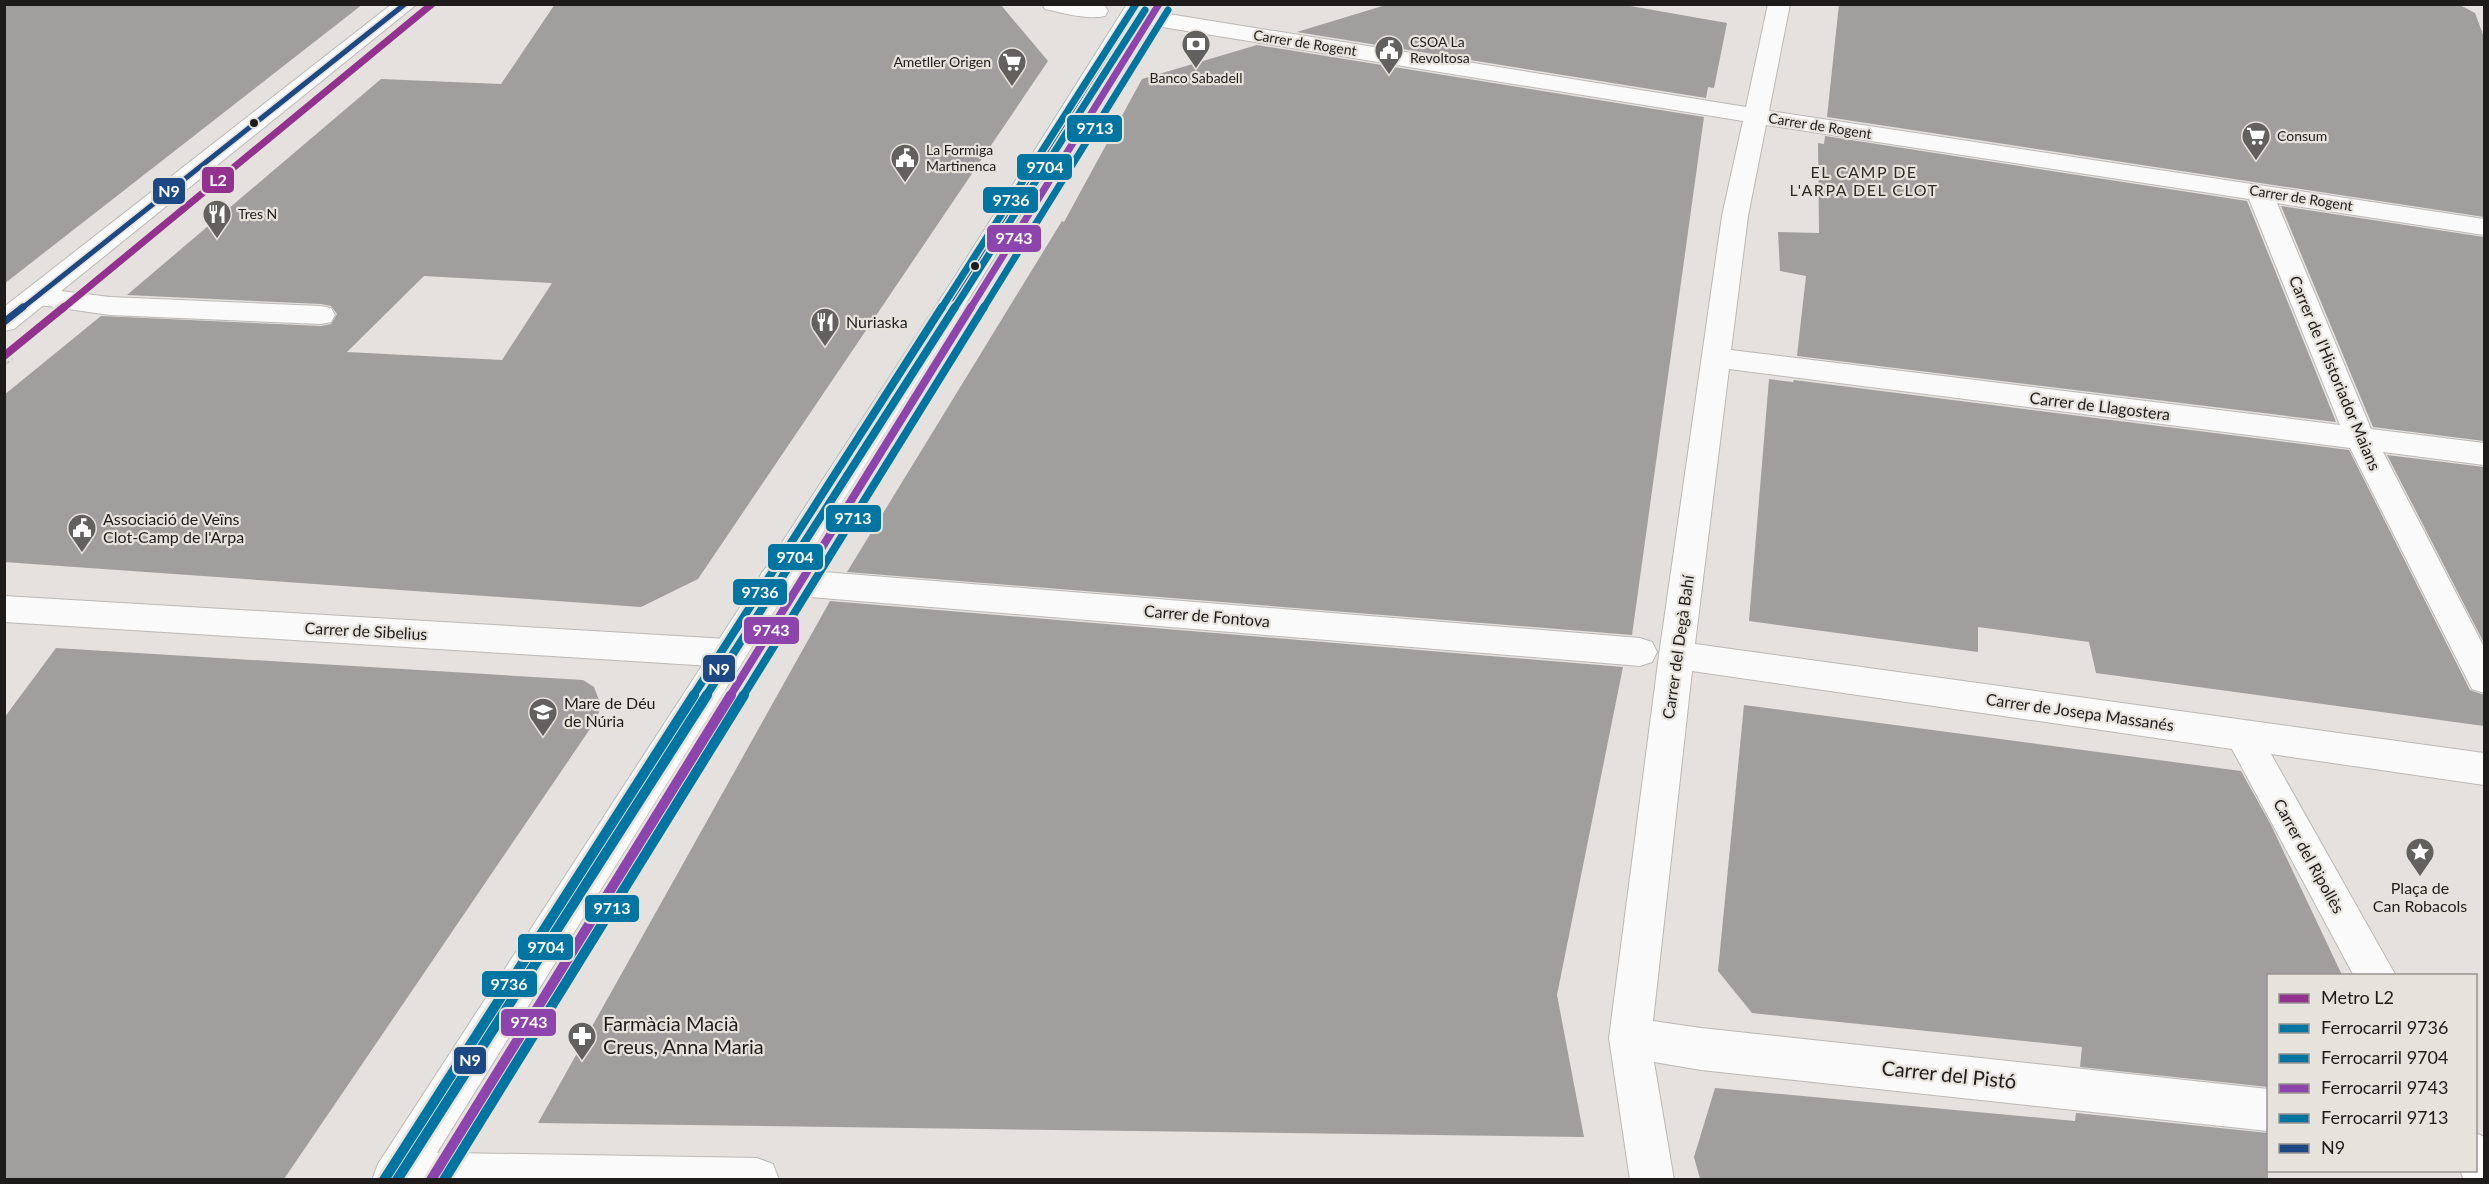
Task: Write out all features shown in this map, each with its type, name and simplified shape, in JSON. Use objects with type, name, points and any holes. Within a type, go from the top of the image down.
[{"type":"street","points":[[4,322],[406,4]]},
{"type":"street","points":[[1053,4],[1097,11]]},
{"type":"street","name":"Carrer del Degà Bahí","points":[[1652,1179],[1644,1140],[1630,1038],[1676,655],[1735,216],[1779,4]]},
{"type":"street","points":[[395,1177],[1063,128],[1147,12]]},
{"type":"street","name":"Carrer de Rogent","points":[[1147,12],[1757,116],[2484,227]]},
{"type":"street","name":"Carrer de l'Historiador Maians","points":[[2259,191],[2360,438],[2484,679]]},
{"type":"street","points":[[36,297],[110,306],[321,315]]},
{"type":"street","name":"Carrer de Llagostera","points":[[1716,358],[2484,454]]},
{"type":"street","name":"Carrer de Fontova","points":[[774,581],[1640,652]]},
{"type":"street","name":"Carrer de Sibelius","points":[[4,609],[727,653]]},
{"type":"street","name":"Carrer de Josepa Massanés","points":[[1676,655],[2484,770]]},
{"type":"street","name":"Carrer del Ripollès","points":[[2244,736],[2375,974]]},
{"type":"street","name":"Carrer del Pistó","points":[[1630,1038],[1701,1049],[2267,1110]]},
{"type":"street","points":[[2477,1159],[2484,1174]]},
{"type":"street","points":[[395,1177],[757,1179]]},
{"type":"building","points":[[4,4],[363,4],[4,284]]},
{"type":"building","points":[[555,4],[1000,4],[1048,61],[698,579],[641,607],[4,562],[4,395],[101,316],[321,326],[331,324],[337,314],[331,306],[321,304],[127,295],[381,79],[501,84]],"holes":[[[424,276],[552,283],[502,360],[347,352]]]},
{"type":"building","points":[[1389,4],[1619,4],[1727,23],[1714,88],[1708,87],[1706,98],[1297,32]]},
{"type":"building","points":[[1839,4],[2458,4],[2475,13],[2484,37],[2484,217],[1827,117]]},
{"type":"building","points":[[1257,45],[1704,117],[1632,635],[847,572],[1062,221],[1064,222],[1142,79]]},
{"type":"building","points":[[1825,136],[2247,201],[2336,422],[1797,356],[1806,276],[1780,271],[1778,232],[1819,233],[1818,143],[1824,144]]},
{"type":"building","points":[[2281,206],[2484,237],[2484,441],[2373,427]]},
{"type":"building","points":[[1769,379],[1793,382],[1794,380],[2349,450],[2470,690],[2484,695],[2484,726],[2096,673],[2089,642],[1978,627],[1978,652],[1749,621]]},
{"type":"building","points":[[2387,455],[2484,467],[2484,643]]},
{"type":"building","points":[[830,601],[1623,667],[1557,995],[1584,1137],[538,1123]]},
{"type":"building","points":[[56,648],[583,680],[594,687],[599,700],[599,712],[592,726],[284,1179],[4,1179],[4,718]]},
{"type":"building","points":[[1744,705],[2241,771],[2271,825],[2342,974],[2267,974],[2267,1087],[2080,1067],[2082,1047],[1752,1013],[1718,971]]},
{"type":"building","points":[[1715,1088],[2075,1121],[2076,1113],[2267,1133],[2268,1179],[1700,1179],[1694,1157]]},
{"type":"metro line","name":"L2","points":[[4,356],[432,4]]},
{"type":"rail line","name":"9736","points":[[384,1180],[1136,4]]},
{"type":"rail line","name":"9743","points":[[431,1180],[1159,4]]},
{"type":"rail line","name":"9704","points":[[397,1180],[1145,10]]},
{"type":"rail line","name":"9713","points":[[444,1180],[1168,10]]},
{"type":"transit line","name":"N9","points":[[4,322],[405,4]]},
{"type":"transit line","name":"N9","points":[[394,1180],[967,279],[1138,4]]},
{"type":"place","name":"Banco Sabadell","points":[[1196,70]]},
{"type":"place","name":"CSOA La Revoltosa","points":[[1389,76]]},
{"type":"place","name":"Ametller Origen","points":[[1012,88]]},
{"type":"place","name":"Consum","points":[[2256,162]]},
{"type":"place","name":"La Formiga Martinenca","points":[[905,184]]},
{"type":"place","name":"Tres N","points":[[217,240]]},
{"type":"place","name":"Nuriaska","points":[[825,348]]},
{"type":"place","name":"Associació de Veïns Clot-Camp de l'Arpa","points":[[82,554]]},
{"type":"place","name":"Mare de Déu de Núria","points":[[543,738]]},
{"type":"place","name":"Plaça de Can Robacols","points":[[2420,878]]},
{"type":"place","name":"Farmàcia Macià Creus, Anna Maria","points":[[582,1062]]},
{"type":"district","name":"EL CAMP DE L'ARPA DEL CLOT","points":[[1864,181]]}]
